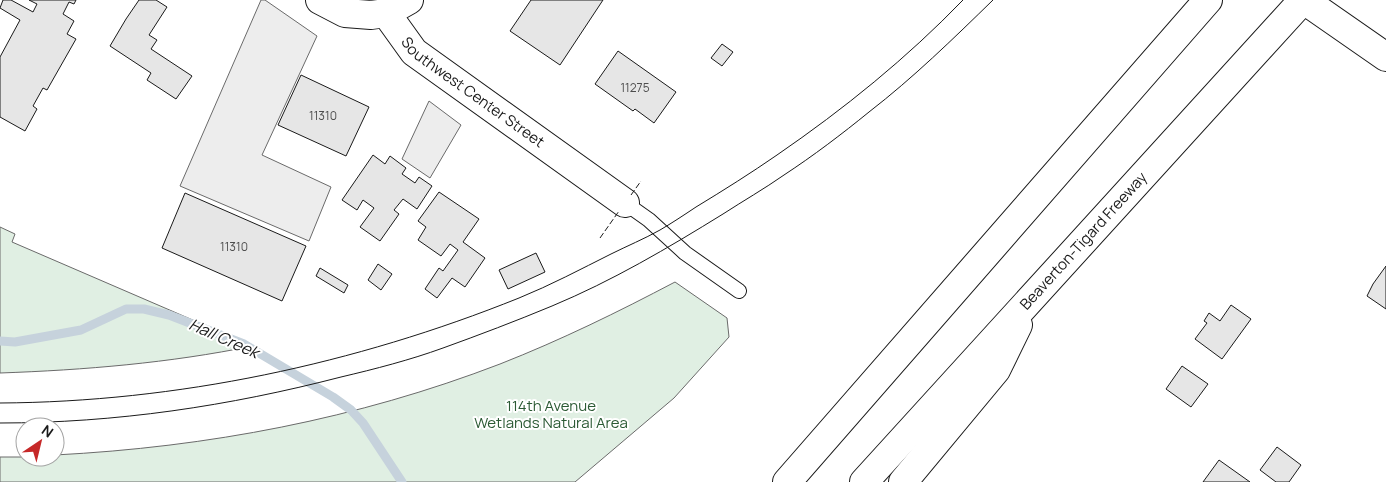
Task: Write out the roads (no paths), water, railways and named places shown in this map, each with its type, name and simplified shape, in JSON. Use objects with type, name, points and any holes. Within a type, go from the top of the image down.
[{"type":"main road","name":"Southwest Center Street","points":[[320,0],[345,13],[371,15],[398,6],[414,52],[625,203]]},
{"type":"main road","points":[[787,482],[1208,0]]},
{"type":"main road","points":[[1304,0],[1386,57]]},
{"type":"main road","name":"Beaverton-Tigard Freeway","points":[[864,482],[1304,0]]},
{"type":"main road","points":[[903,482],[996,370],[1034,295]]},
{"type":"lane","points":[[625,203],[649,220],[685,253],[739,291]]},
{"type":"waterway","name":"Hall Creek","points":[[0,341],[15,342],[81,330],[126,309],[144,309],[169,315],[244,344],[333,397],[351,410],[363,423],[402,482]]},
{"type":"tram line","points":[[0,403],[66,401],[133,395],[199,387],[264,375],[394,342],[519,298],[660,230],[767,162],[802,138],[874,82],[920,42],[963,0]]},
{"type":"tram line","points":[[0,423],[86,420],[129,416],[172,411],[257,396],[392,364],[443,348],[552,306],[618,275],[661,251],[806,160],[901,86],[993,0]]},
{"type":"park label","name":"114th Avenue Wetlands Natural Area","points":[[551,414]]}]
